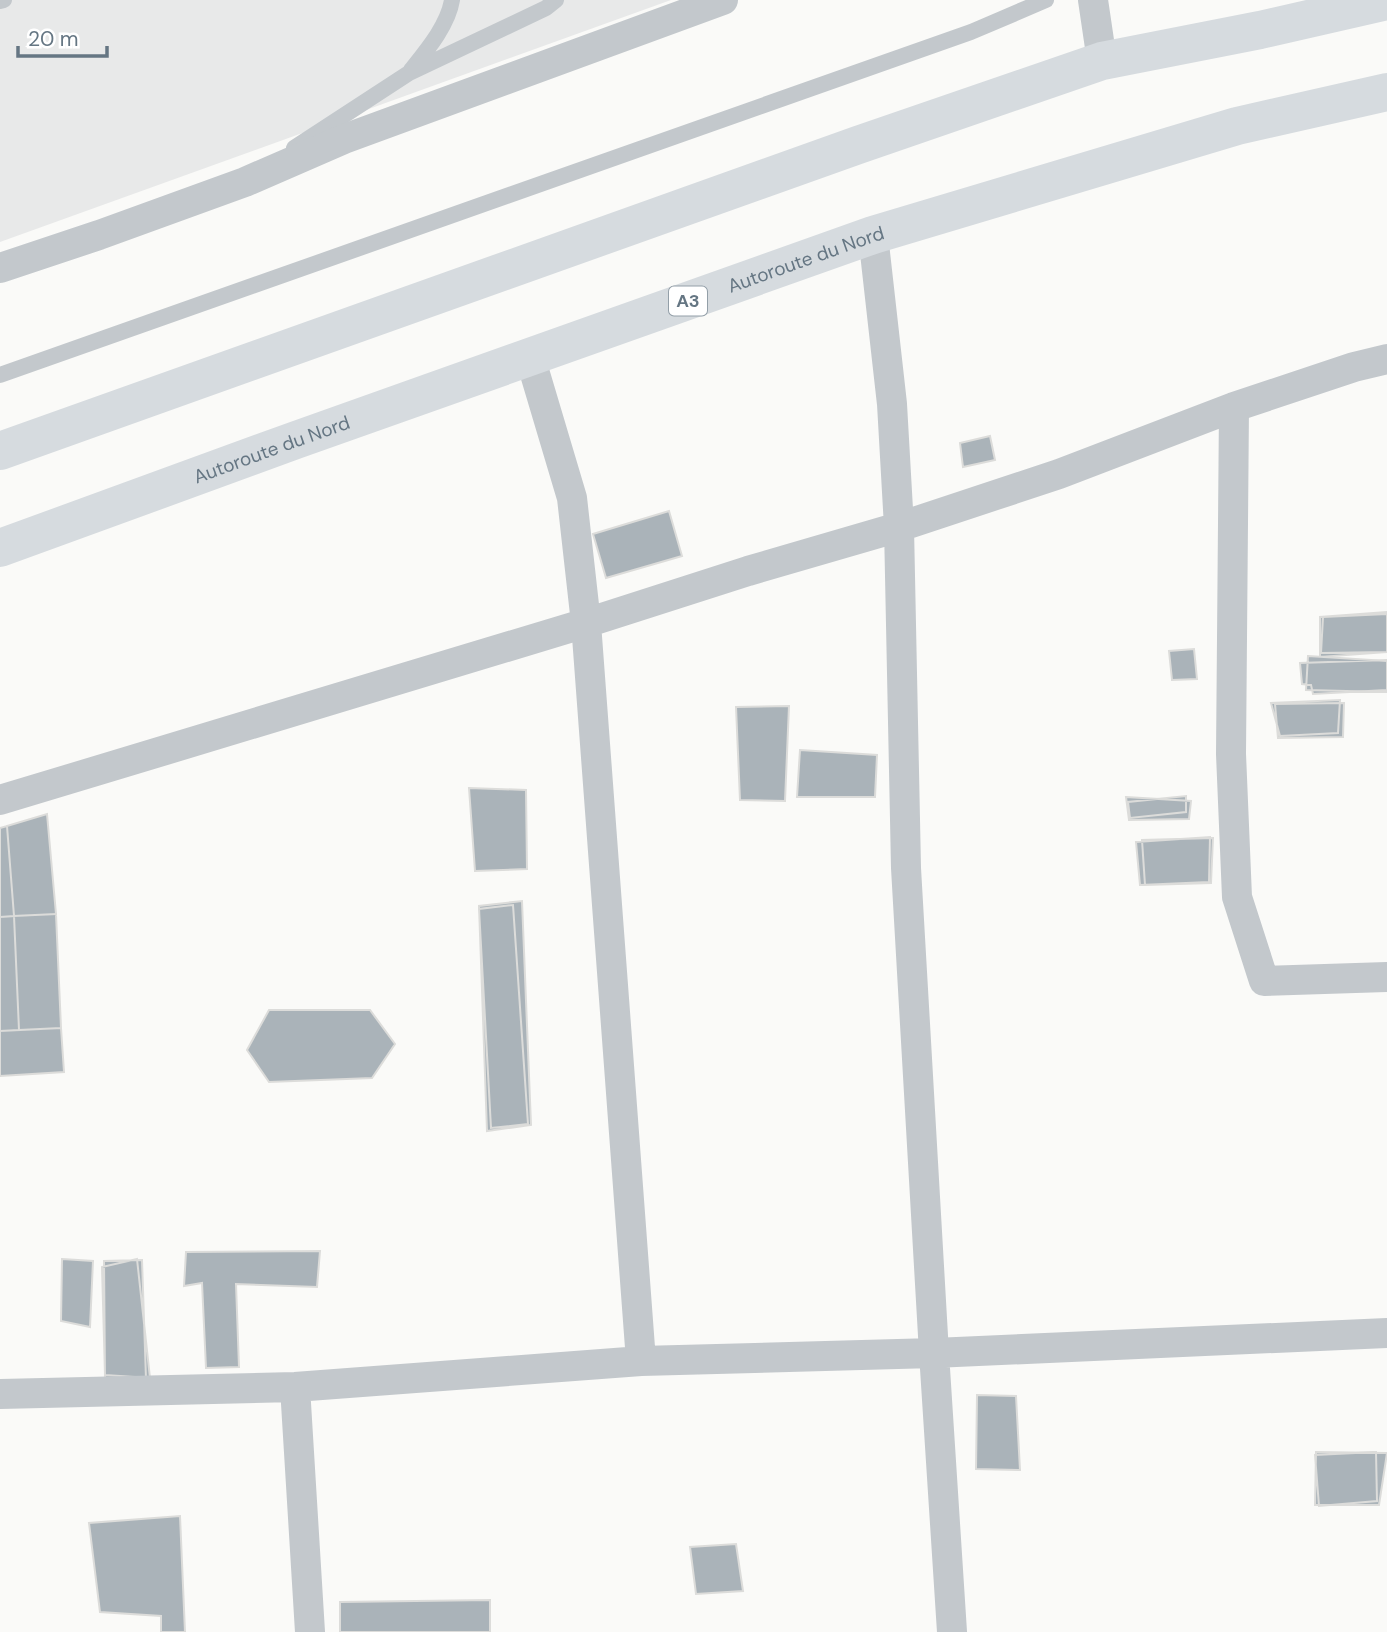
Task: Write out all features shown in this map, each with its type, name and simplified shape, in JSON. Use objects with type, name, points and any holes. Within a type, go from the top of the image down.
[{"type":"highway","points":[[0,451],[440,293],[1102,61],[1260,30],[1387,1]]},
{"type":"highway","name":"Autoroute du Nord","points":[[0,548],[873,235],[1237,125],[1387,92]]},
{"type":"street","points":[[0,268],[245,181],[344,139],[723,0]]},
{"type":"street","points":[[1093,0],[1102,61]]},
{"type":"street","points":[[873,235],[892,404],[899,527],[906,868],[952,1632]]},
{"type":"street","points":[[530,357],[572,498],[586,623],[641,1361]]},
{"type":"street","points":[[0,800],[586,623],[748,570],[899,527],[1059,474],[1234,407],[1354,367],[1387,359]]},
{"type":"street","points":[[1234,407],[1231,754],[1237,897],[1264,981],[1387,977]]},
{"type":"street","points":[[0,1394],[295,1387],[641,1361],[934,1353],[1387,1333]]},
{"type":"street","points":[[295,1387],[310,1632]]},
{"type":"lane","points":[[409,73],[430,45],[450,9],[452,0]]},
{"type":"lane","points":[[245,181],[409,73],[546,8],[556,0]]},
{"type":"lane","points":[[0,375],[971,32],[1045,0]]},
{"type":"shaded area","points":[[0,0],[671,0],[0,242]]},
{"type":"building","points":[[990,436],[995,460],[963,467],[960,443]]},
{"type":"building","points":[[669,511],[682,556],[606,578],[593,534]]},
{"type":"building","points":[[1387,612],[1387,652],[1320,657],[1320,617]]},
{"type":"building","points":[[1387,614],[1387,652],[1321,653],[1323,617]]},
{"type":"building","points":[[1194,649],[1197,679],[1172,680],[1169,651]]},
{"type":"building","points":[[1308,656],[1387,661],[1387,692],[1306,690]]},
{"type":"building","points":[[1387,660],[1387,690],[1313,694],[1311,685],[1302,684],[1300,663]]},
{"type":"building","points":[[1340,700],[1338,733],[1280,736],[1271,703]]},
{"type":"building","points":[[1344,703],[1343,737],[1278,738],[1275,704]]},
{"type":"building","points":[[789,706],[785,801],[740,800],[736,707]]},
{"type":"building","points":[[800,750],[877,755],[875,797],[797,797]]},
{"type":"building","points":[[469,788],[526,790],[527,869],[475,871]]},
{"type":"building","points":[[1186,796],[1186,812],[1130,818],[1128,802]]},
{"type":"building","points":[[1126,797],[1191,801],[1189,819],[1129,820]]},
{"type":"building","points":[[47,814],[56,914],[14,916],[7,826]]},
{"type":"building","points":[[7,826],[14,916],[0,917],[0,828]]},
{"type":"building","points":[[1210,837],[1209,882],[1140,885],[1136,842]]},
{"type":"building","points":[[1213,838],[1211,883],[1145,885],[1142,840]]},
{"type":"building","points":[[522,901],[531,1125],[487,1131],[479,906]]},
{"type":"building","points":[[513,905],[528,1124],[491,1128],[479,909]]},
{"type":"building","points":[[56,914],[61,1028],[19,1030],[14,916]]},
{"type":"building","points":[[14,916],[19,1030],[0,1031],[0,917]]},
{"type":"building","points":[[269,1010],[370,1010],[395,1044],[372,1078],[269,1082],[247,1050]]},
{"type":"building","points":[[61,1028],[64,1072],[0,1076],[0,1031]]},
{"type":"building","points":[[320,1251],[317,1287],[236,1284],[239,1367],[206,1368],[202,1283],[184,1286],[186,1252]]},
{"type":"building","points":[[62,1259],[93,1261],[90,1327],[61,1321]]},
{"type":"building","points":[[137,1259],[150,1378],[105,1375],[102,1267]]},
{"type":"building","points":[[142,1260],[146,1379],[105,1380],[104,1261]]},
{"type":"building","points":[[977,1395],[1016,1396],[1020,1470],[976,1469]]},
{"type":"building","points":[[1316,1452],[1387,1453],[1379,1505],[1315,1505]]},
{"type":"building","points":[[1376,1452],[1377,1501],[1319,1506],[1315,1455]]},
{"type":"building","points":[[180,1516],[185,1632],[161,1632],[161,1616],[100,1612],[89,1523]]},
{"type":"building","points":[[736,1544],[743,1591],[696,1594],[690,1547]]},
{"type":"building","points":[[490,1600],[490,1632],[340,1632],[340,1602]]}]
